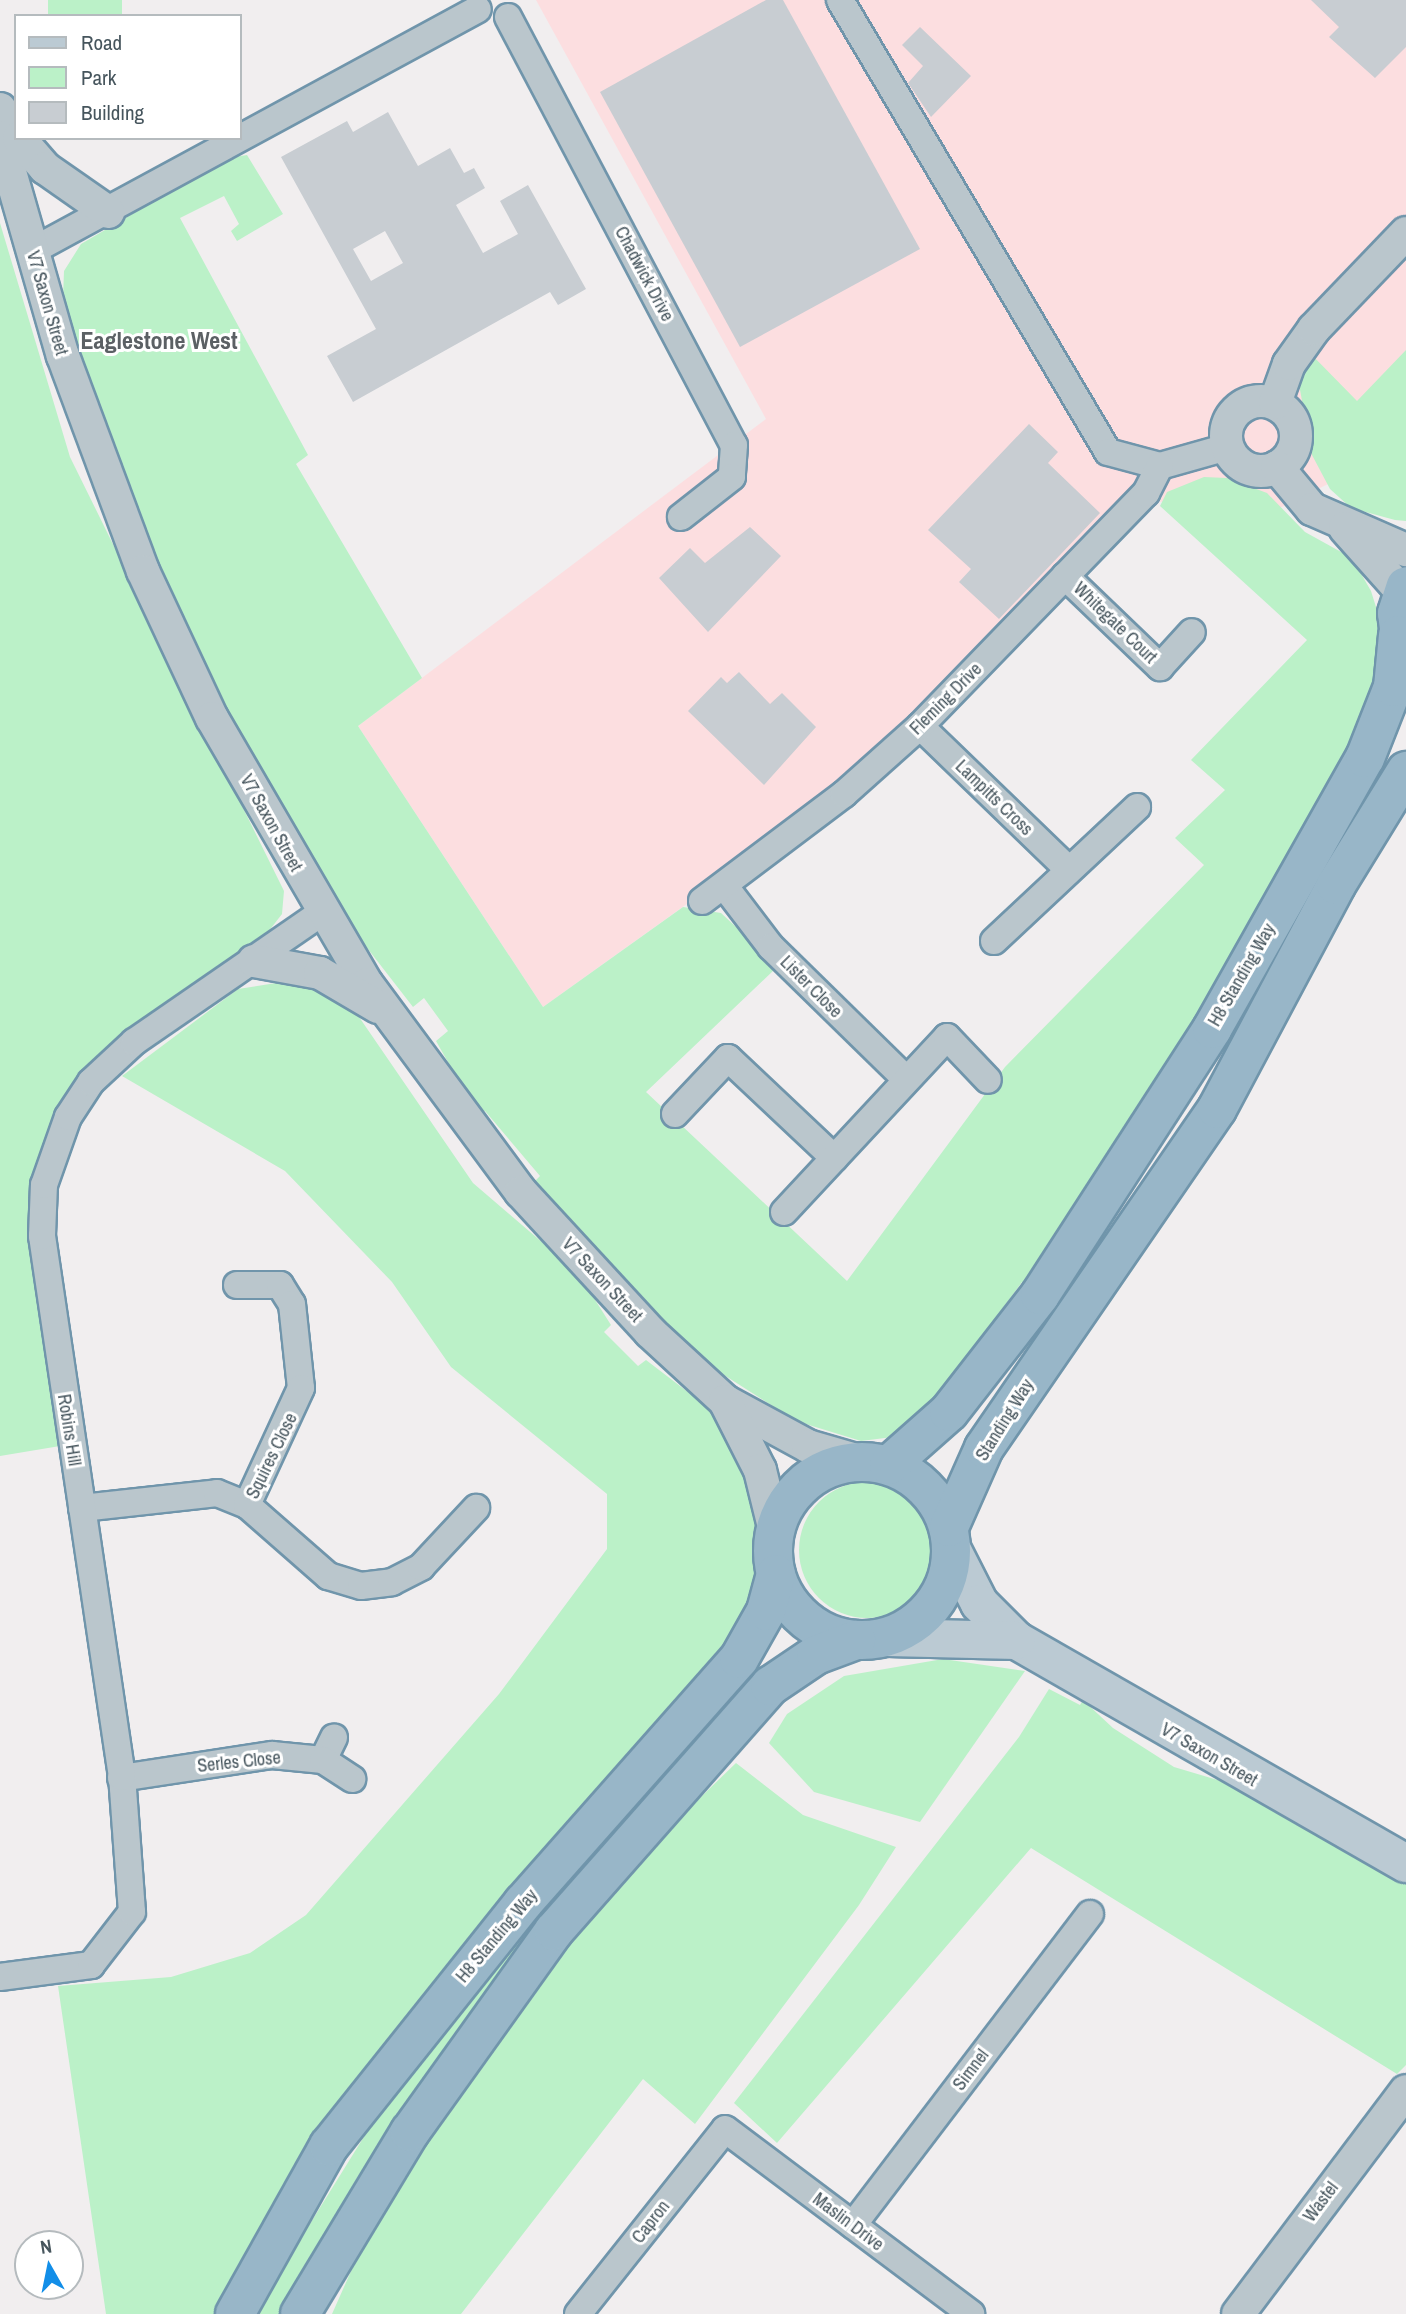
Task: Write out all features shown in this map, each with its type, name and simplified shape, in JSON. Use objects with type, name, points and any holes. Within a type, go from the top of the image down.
[{"type":"highway","name":"H8 Standing Way","points":[[874,1463],[948,1412],[991,1352],[1040,1295],[1212,1029],[1365,758],[1393,687],[1402,649],[1404,589]]},
{"type":"highway","name":"Standing Way","points":[[950,1539],[984,1448],[1217,1109],[1336,885],[1406,771]]},
{"type":"highway","points":[[874,1463],[927,1489],[950,1539],[949,1573],[927,1613],[872,1638],[805,1620],[776,1574],[775,1531],[796,1490],[814,1475],[874,1463]]},
{"type":"highway","name":"H8 Standing Way","points":[[300,2314],[365,2201],[489,2020],[688,1746],[727,1672],[766,1611],[776,1574]]},
{"type":"highway","name":"H8 Standing Way","points":[[235,2314],[329,2146],[523,1903],[688,1746],[816,1655],[872,1638]]},
{"type":"main road","name":"V7 Saxon Street","points":[[950,1539],[979,1603],[1019,1642],[1086,1685],[1406,1863]]},
{"type":"main road","points":[[872,1638],[1019,1642]]},
{"type":"street","points":[[840,0],[1108,452],[1160,466],[1227,447]]},
{"type":"street","points":[[242,137],[477,5],[495,20],[514,9]]},
{"type":"street","name":"Chadwick Drive","points":[[514,9],[734,445],[732,477],[681,517]]},
{"type":"street","points":[[0,109],[14,130]]},
{"type":"street","name":"V7 Saxon Street","points":[[0,137],[63,356],[143,571],[212,718],[321,913],[465,1123],[521,1192],[650,1332],[725,1401],[808,1446],[874,1463]]},
{"type":"street","points":[[21,140],[45,168],[108,212]]},
{"type":"street","points":[[32,251],[236,140]]},
{"type":"street","points":[[0,170],[18,200]]},
{"type":"street","points":[[1275,403],[1289,364],[1314,329],[1406,233]]},
{"type":"street","points":[[1255,400],[1275,403],[1292,418],[1296,440],[1277,467],[1253,470],[1227,447],[1226,427],[1237,410],[1255,400]]},
{"type":"street","name":"Fleming Drive","points":[[702,901],[726,888],[920,726],[1146,493],[1160,466]]},
{"type":"street","points":[[1277,467],[1311,509],[1406,550]]},
{"type":"street","points":[[1340,523],[1404,589]]},
{"type":"street","name":"Whitegate Court","points":[[1065,576],[1160,667],[1192,632]]},
{"type":"street","name":"Lampitts Cross","points":[[920,726],[1068,869]]},
{"type":"street","points":[[994,941],[1137,807]]},
{"type":"street","name":"Lister Close","points":[[726,888],[771,947],[906,1079]]},
{"type":"street","name":"Robins Hill","points":[[0,1977],[90,1965],[132,1912],[121,1778],[42,1236],[48,1173],[68,1117],[91,1082],[134,1042],[321,913]]},
{"type":"street","points":[[254,961],[320,974],[388,1014]]},
{"type":"street","points":[[784,1212],[947,1037],[988,1080]]},
{"type":"street","points":[[675,1114],[728,1058],[834,1158]]},
{"type":"street","name":"Squires Close","points":[[237,1285],[280,1285],[292,1304],[301,1388],[278,1451],[247,1505]]},
{"type":"street","name":"V7 Saxon Street","points":[[725,1401],[760,1470],[775,1531]]},
{"type":"street","name":"Squires Close","points":[[82,1508],[187,1492],[217,1493],[247,1505],[328,1576],[361,1586],[392,1582],[421,1567],[476,1508]]},
{"type":"street","name":"Serles Close","points":[[121,1778],[328,1748],[352,1779]]},
{"type":"street","name":"Simnel","points":[[853,2225],[1090,1914]]},
{"type":"street","name":"Wastel","points":[[1238,2314],[1406,2091]]},
{"type":"street","name":"Maslin Drive","points":[[725,2129],[971,2314]]},
{"type":"street","name":"Capron","points":[[578,2314],[725,2129]]},
{"type":"shaded area","points":[[536,0],[1406,0],[1406,429],[1358,469],[1258,519],[1205,505],[1123,499],[915,724],[821,808],[543,1007],[358,726],[766,419]]},
{"type":"green space","points":[[48,0],[122,0],[122,14],[48,14]]},
{"type":"green space","points":[[247,155],[283,214],[237,241],[231,231],[239,224],[224,196],[180,218],[308,455],[296,464],[422,678],[358,726],[543,1007],[683,907],[721,913],[750,940],[774,970],[646,1092],[847,1281],[1005,1067],[1204,865],[1175,838],[1225,790],[1191,760],[1307,640],[1160,506],[1167,492],[1204,477],[1227,478],[1267,493],[1305,532],[1352,558],[1371,591],[1381,623],[1377,692],[1289,868],[1032,1286],[1022,1282],[975,1346],[984,1351],[901,1436],[861,1441],[796,1421],[699,1359],[639,1299],[534,1182],[540,1176],[485,1111],[478,1115],[436,1041],[448,1031],[424,998],[413,1007],[333,904],[265,788],[187,633],[121,474],[63,298],[64,271],[81,244],[228,158]]},
{"type":"green space","points":[[0,223],[70,457],[284,891],[282,914],[268,932],[113,1041],[87,1066],[54,1118],[33,1187],[32,1271],[60,1446],[0,1456]]},
{"type":"green space","points":[[1406,350],[1406,521],[1351,508],[1330,489],[1312,455],[1298,379],[1308,351],[1357,401]]},
{"type":"green space","points":[[295,980],[341,997],[357,1014],[473,1183],[578,1273],[611,1325],[604,1332],[638,1366],[646,1360],[714,1412],[748,1474],[762,1555],[760,1588],[751,1618],[664,1715],[221,2314],[106,2314],[58,1986],[171,1977],[250,1953],[306,1915],[499,1694],[607,1549],[607,1494],[451,1367],[392,1282],[285,1171],[122,1076],[238,989]]},
{"type":"green space","points":[[867,1482],[893,1487],[915,1502],[930,1524],[935,1550],[930,1576],[915,1598],[893,1613],[867,1618],[841,1613],[819,1598],[804,1576],[799,1550],[804,1524],[819,1502],[841,1487]]},
{"type":"green space","points":[[943,1659],[1025,1671],[920,1822],[814,1792],[769,1743],[787,1714],[844,1676]]},
{"type":"green space","points":[[1049,1689],[1080,1705],[1083,1700],[1113,1728],[1174,1767],[1221,1781],[1406,1880],[1406,2065],[1397,2074],[1031,1848],[777,2143],[734,2103],[1019,1737]]},
{"type":"green space","points":[[688,1743],[699,1752],[357,2178],[280,2314],[254,2314],[388,2098],[510,1944]]},
{"type":"green space","points":[[736,1763],[803,1815],[896,1847],[859,1905],[695,2124],[643,2079],[461,2314],[332,2314],[372,2224],[535,1984],[643,1853]]},
{"type":"building","points":[[766,0],[783,0],[920,249],[740,347],[600,92]]},
{"type":"building","points":[[1311,0],[1406,0],[1406,47],[1375,78],[1329,37],[1339,27]]},
{"type":"building","points":[[920,27],[971,76],[931,117],[908,83],[923,66],[902,45]]},
{"type":"building","points":[[388,112],[418,166],[450,148],[464,173],[474,168],[485,188],[456,205],[483,253],[518,234],[500,201],[528,185],[586,289],[558,305],[550,292],[353,402],[327,356],[376,329],[281,157],[347,121],[353,132]],"holes":[[[385,231],[403,263],[371,281],[353,249]]]},
{"type":"building","points":[[1029,424],[1058,452],[1048,463],[1100,513],[999,619],[959,582],[971,569],[928,530]]},
{"type":"building","points":[[750,527],[781,556],[708,632],[659,578],[690,548],[705,563]]},
{"type":"building","points":[[739,672],[770,704],[782,693],[816,727],[764,785],[688,711],[721,677],[727,683]]},
{"type":"district","name":"Eaglestone West","points":[[159,341]]}]
